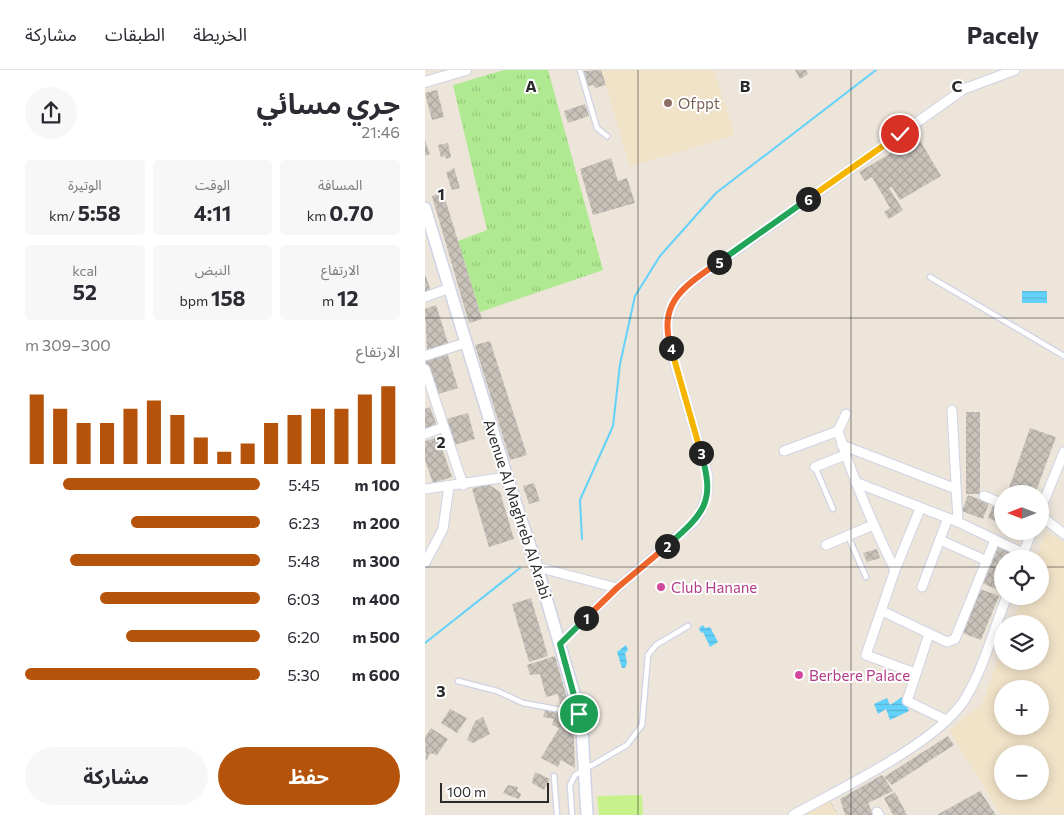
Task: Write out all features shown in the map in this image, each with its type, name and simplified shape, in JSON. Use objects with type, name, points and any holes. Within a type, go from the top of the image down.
[{"type":"main road","name":"Avenue Al Maghreb Al Arabi","points":[[425,208],[465,343],[537,567],[579,714],[585,770],[587,815]]},
{"type":"street","points":[[425,82],[466,70]]},
{"type":"street","points":[[560,644],[617,588],[695,521],[702,510],[708,493],[708,476],[667,333],[670,307],[683,288],[956,94],[985,80],[1015,70]]},
{"type":"street","points":[[425,297],[449,288]]},
{"type":"street","points":[[425,356],[465,343]]},
{"type":"street","points":[[425,369],[430,398],[444,427],[463,485]]},
{"type":"street","points":[[952,410],[958,522]]},
{"type":"street","points":[[846,414],[838,431],[845,455],[873,525],[895,570]]},
{"type":"street","points":[[425,434],[444,427]]},
{"type":"street","points":[[784,451],[838,431]]},
{"type":"street","points":[[842,445],[956,489]]},
{"type":"street","points":[[1049,489],[1064,452]]},
{"type":"street","points":[[815,467],[845,455]]},
{"type":"street","points":[[425,489],[463,485],[507,477]]},
{"type":"street","points":[[855,482],[920,509],[958,522],[994,540]]},
{"type":"street","points":[[425,563],[443,528],[449,486]]},
{"type":"street","points":[[984,496],[994,500]]},
{"type":"street","points":[[915,673],[866,655],[895,570],[920,509]]},
{"type":"street","points":[[922,587],[948,518]]},
{"type":"street","points":[[1049,522],[1064,534]]},
{"type":"street","points":[[826,545],[873,525]]},
{"type":"street","points":[[940,540],[987,561]]},
{"type":"street","points":[[882,611],[947,642],[955,638],[995,540],[1012,550]]},
{"type":"street","points":[[537,567],[617,588]]},
{"type":"street","points":[[793,815],[924,739],[946,720],[962,703],[971,687],[1003,605]]},
{"type":"street","points":[[929,634],[907,702],[946,720]]},
{"type":"lane","points":[[580,70],[597,128],[607,136]]},
{"type":"lane","points":[[930,277],[1064,356]]},
{"type":"lane","points":[[815,467],[833,509]]},
{"type":"lane","points":[[848,536],[866,577]]},
{"type":"lane","points":[[572,815],[570,785],[575,775],[627,745],[642,725],[648,655],[656,645],[688,626]]},
{"type":"lane","points":[[458,681],[497,691],[529,705],[579,714]]},
{"type":"lane","points":[[554,776],[557,815]]},
{"type":"path","points":[[827,796],[838,815]]},
{"type":"shaded area","name":"Ofppt","points":[[601,70],[714,70],[735,135],[630,167]]},
{"type":"shaded area","points":[[1049,534],[1064,542],[1064,815],[1001,815],[949,730],[982,704],[994,670],[1049,670],[1049,615],[1015,615],[1019,605],[1049,605],[1049,550],[1039,550],[1043,540],[1049,540]]},
{"type":"shaded area","points":[[830,800],[837,815],[801,815]]},
{"type":"green space","points":[[504,70],[548,70],[603,270],[480,312],[458,241],[487,230],[453,85]]},
{"type":"green space","points":[[642,795],[643,815],[599,815],[597,796]]},
{"type":"water","points":[[1022,291],[1047,291],[1047,303],[1022,303]]},
{"type":"water","points":[[703,625],[705,628],[710,627],[718,642],[710,647],[699,628]]},
{"type":"water","points":[[626,645],[628,650],[625,653],[627,663],[625,668],[622,668],[617,652]]},
{"type":"water","points":[[902,697],[909,711],[890,720],[886,709],[878,714],[874,704],[887,698],[890,705]]},
{"type":"building","points":[[601,70],[606,85],[595,88],[593,85],[588,86],[583,71]]},
{"type":"building","points":[[795,70],[806,70],[808,74],[800,79]]},
{"type":"building","points":[[437,90],[444,117],[432,120],[425,93]]},
{"type":"building","points":[[585,104],[589,116],[568,123],[564,111]]},
{"type":"building","points":[[918,137],[941,176],[900,200],[892,187],[889,188],[903,210],[889,219],[884,212],[890,208],[872,177],[865,181],[859,172]]},
{"type":"building","points":[[425,140],[430,154],[425,156]]},
{"type":"building","points":[[448,143],[451,157],[446,159],[445,156],[441,157],[438,145]]},
{"type":"building","points":[[611,158],[618,181],[627,178],[635,203],[593,215],[580,169]]},
{"type":"building","points":[[454,168],[460,188],[452,190],[446,173]]},
{"type":"building","points":[[443,192],[482,319],[469,323],[432,196]]},
{"type":"building","points":[[425,274],[431,291],[425,293]]},
{"type":"building","points":[[436,305],[448,343],[427,350],[425,309]]},
{"type":"building","points":[[490,341],[527,455],[510,460],[475,345]]},
{"type":"building","points":[[447,352],[458,388],[435,395],[425,359]]},
{"type":"building","points":[[430,407],[437,426],[425,430],[425,409]]},
{"type":"building","points":[[966,412],[980,412],[980,494],[966,494]]},
{"type":"building","points":[[468,413],[475,439],[451,446],[443,420]]},
{"type":"building","points":[[1030,428],[1056,437],[1038,485],[1010,485]]},
{"type":"building","points":[[438,437],[452,477],[433,483],[425,460],[425,441]]},
{"type":"building","points":[[534,483],[540,501],[529,504],[523,486]]},
{"type":"building","points":[[488,484],[500,492],[514,539],[489,547],[472,489]]},
{"type":"building","points":[[968,495],[989,503],[983,519],[962,511]]},
{"type":"building","points":[[994,503],[994,520],[988,518]]},
{"type":"building","points":[[998,545],[1010,550],[996,550]]},
{"type":"building","points":[[877,549],[880,558],[867,562],[863,553]]},
{"type":"building","points":[[994,554],[994,588],[982,583]]},
{"type":"building","points":[[980,589],[994,594],[995,605],[981,640],[963,633]]},
{"type":"building","points":[[531,598],[548,656],[529,662],[512,604]]},
{"type":"building","points":[[555,656],[569,705],[560,704],[558,694],[546,697],[540,674],[530,675],[527,665]]},
{"type":"building","points":[[450,709],[467,718],[457,733],[441,723]]},
{"type":"building","points":[[545,710],[568,715],[573,720],[575,768],[561,760],[558,767],[541,758],[559,728],[552,725],[554,719],[543,717]]},
{"type":"building","points":[[483,717],[490,734],[473,743],[467,740],[475,721]]},
{"type":"building","points":[[431,728],[448,739],[437,755],[430,753],[426,761],[425,737]]},
{"type":"building","points":[[948,736],[954,745],[892,785],[884,777]]},
{"type":"building","points":[[535,772],[550,779],[544,790],[532,783]]},
{"type":"building","points":[[882,775],[893,791],[868,803],[874,815],[845,815],[840,799]]},
{"type":"building","points":[[508,785],[518,787],[517,791],[521,794],[519,799],[503,793]]},
{"type":"building","points":[[980,791],[996,815],[937,815]]},
{"type":"building","points":[[895,792],[907,815],[893,815],[884,798]]},
{"type":"waterway","points":[[582,539],[580,500],[613,426],[620,364],[635,296],[660,256],[716,193],[876,70]]},
{"type":"waterway","points":[[425,643],[520,568]]},
{"type":"place","name":"Ofppt","points":[[668,103]]},
{"type":"place","name":"Club Hanane","points":[[661,587]]},
{"type":"place","name":"Berbere Palace","points":[[799,675]]},
{"type":"route","points":[[579,714],[560,644],[617,588],[659,554],[695,521],[702,510],[708,493],[708,476],[668,340],[667,326],[670,307],[683,288],[900,134]]}]
